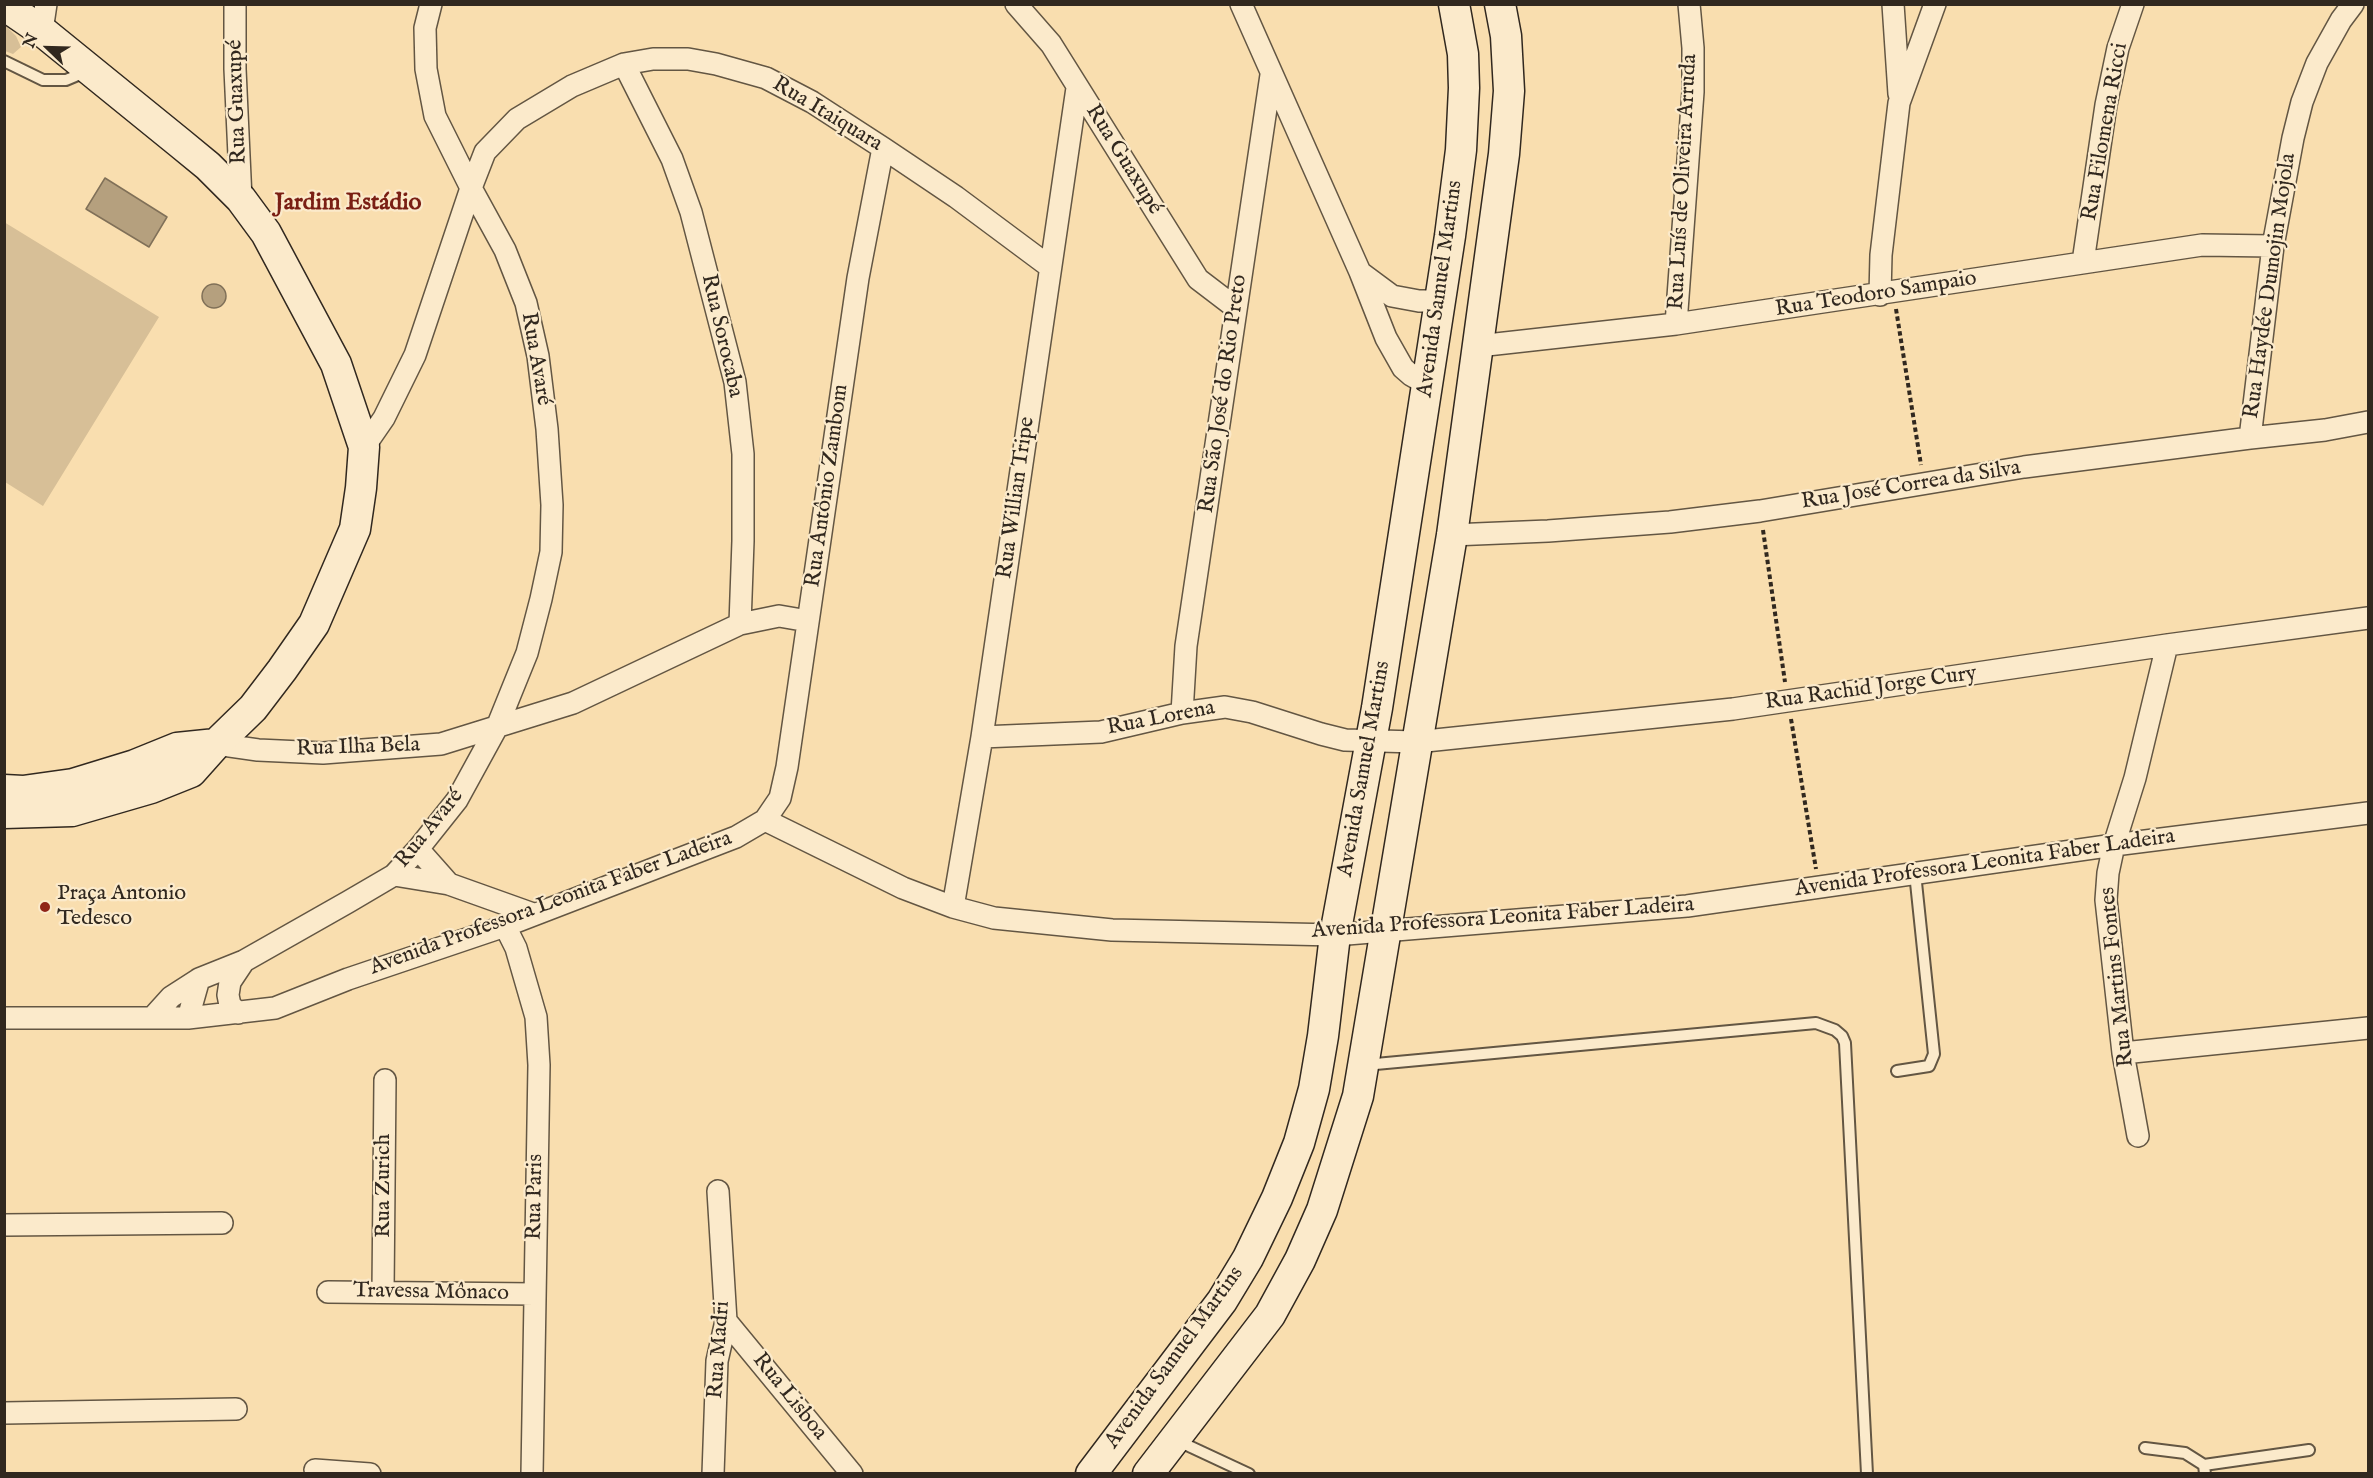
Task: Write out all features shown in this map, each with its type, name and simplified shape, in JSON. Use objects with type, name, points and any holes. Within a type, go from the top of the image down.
[{"type":"main road","name":"Avenida Samuel Martins","points":[[1091,1473],[1222,1301],[1248,1258],[1277,1198],[1299,1143],[1314,1089],[1335,935],[1371,742],[1441,301],[1461,150],[1463,54],[1454,4]]},
{"type":"main road","name":"Avenida Samuel Martins","points":[[1148,1473],[1176,1440],[1270,1315],[1300,1260],[1322,1210],[1342,1154],[1358,1096],[1452,535],[1504,154],[1509,91],[1506,36],[1500,4]]},
{"type":"main road","points":[[4,5],[44,18],[91,70],[208,166],[241,199],[266,233],[336,364],[364,447],[362,488],[355,529],[314,624],[253,708],[191,772],[151,788],[72,811],[4,813]]},
{"type":"main road","points":[[1441,301],[1484,306]]},
{"type":"main road","points":[[1427,384],[1439,385],[1473,379]]},
{"type":"main road","points":[[4,790],[23,791],[73,784],[135,765],[177,748],[216,744]]},
{"type":"street","name":"Rua Guaxupé","points":[[235,4],[235,69],[241,199]]},
{"type":"street","name":"Rua Avaré","points":[[152,1018],[171,997],[199,980],[244,961],[393,875],[418,849],[457,800],[497,727],[527,652],[551,552],[552,505],[547,429],[538,356],[526,303],[505,250],[435,116],[426,69],[425,28],[431,4]]},
{"type":"street","name":"Rua Guaxupé","points":[[1016,4],[1051,44],[1198,279],[1236,308]]},
{"type":"street","points":[[1241,4],[1360,272],[1386,338],[1395,356],[1411,375],[1427,384]]},
{"type":"street","name":"Rua Luís de Oliveira Arruda","points":[[1676,324],[1693,92],[1693,48],[1689,4]]},
{"type":"street","points":[[1886,294],[1881,255],[1899,103],[1893,4]]},
{"type":"street","points":[[1899,103],[1935,4]]},
{"type":"street","name":"Rua Filomena Ricci","points":[[2084,262],[2106,105],[2118,48],[2133,4]]},
{"type":"street","name":"Rua Haydée Dumojin Mojola","points":[[2250,438],[2272,246],[2293,138],[2302,102],[2317,63],[2341,20],[2353,4]]},
{"type":"street","name":"Rua Itaiquara","points":[[364,447],[384,418],[415,355],[485,152],[517,119],[572,86],[624,64],[653,59],[688,59],[716,63],[766,78],[812,102],[883,148],[956,197],[1050,267]]},
{"type":"street","name":"Rua Sorocaba","points":[[624,64],[672,159],[692,212],[735,382],[743,453],[740,624]]},
{"type":"street","name":"Rua São José do Rio Preto","points":[[1182,713],[1186,646],[1271,75]]},
{"type":"street","name":"Rua Willian Tripe","points":[[953,907],[982,737],[1077,88]]},
{"type":"street","name":"Rua Antônio Zambom","points":[[765,820],[780,798],[787,767],[858,278],[883,148]]},
{"type":"street","name":"Rua Teodoro Sampaio","points":[[1478,346],[1676,324],[2202,246],[2272,246]]},
{"type":"street","points":[[1360,272],[1392,296],[1419,301],[1441,301]]},
{"type":"street","name":"Rua José Correa da Silva","points":[[1452,535],[1670,522],[1760,511],[2024,467],[2353,427],[2368,422]]},
{"type":"street","points":[[497,727],[573,703],[740,624],[779,616],[808,621]]},
{"type":"street","name":"Rua Rachid Jorge Cury","points":[[1371,742],[1416,742],[1638,720],[1788,701],[2368,618]]},
{"type":"street","name":"Rua Martins Fontes","points":[[2138,1136],[2123,1053],[2106,900],[2108,873],[2114,845],[2135,778],[2167,645]]},
{"type":"street","name":"Rua Lorena","points":[[982,737],[1101,732],[1210,708],[1239,709],[1321,734],[1345,740],[1371,742]]},
{"type":"street","name":"Rua Ilha Bela","points":[[216,744],[258,750],[323,753],[441,744],[497,727]]},
{"type":"street","name":"Avenida Professora Leonita Faber Ladeira","points":[[4,1018],[188,1018],[275,1008],[348,979],[504,926],[736,837],[765,820],[903,888],[953,907],[994,918],[1112,930],[1335,935],[1687,906],[2114,845],[2368,813]]},
{"type":"street","points":[[418,849],[448,884]]},
{"type":"street","points":[[393,875],[448,884],[533,914]]},
{"type":"street","name":"Rua Paris","points":[[504,926],[516,948],[536,1017],[539,1065],[532,1473]]},
{"type":"street","points":[[238,1013],[231,1005],[228,995],[230,982],[244,961]]},
{"type":"street","points":[[188,1018],[199,980]]},
{"type":"street","points":[[2123,1053],[2368,1028]]},
{"type":"street","name":"Rua Zurich","points":[[383,1291],[385,1080]]},
{"type":"street","name":"Rua Madri","points":[[713,1473],[717,1361],[726,1321],[718,1191]]},
{"type":"street","points":[[4,1225],[222,1223]]},
{"type":"street","name":"Travessa Mônaco","points":[[328,1292],[534,1294]]},
{"type":"street","name":"Rua Lisboa","points":[[726,1321],[852,1473]]},
{"type":"street","points":[[4,1413],[236,1409]]},
{"type":"street","points":[[315,1470],[370,1473]]},
{"type":"lane","points":[[4,62],[43,80],[66,80],[91,70]]},
{"type":"lane","points":[[1897,1071],[1929,1066],[1934,1054],[1915,873]]},
{"type":"lane","points":[[1365,1065],[1816,1023],[1835,1030],[1842,1036],[1845,1043],[1867,1473]]},
{"type":"lane","points":[[1176,1440],[1250,1473]]},
{"type":"lane","points":[[2145,1448],[2184,1453],[2204,1469],[2309,1450]]},
{"type":"path","points":[[1886,294],[1924,483]]},
{"type":"path","points":[[1760,511],[1819,887]]},
{"type":"shaded area","points":[[4,24],[16,36],[21,47],[13,54],[5,51]]},
{"type":"shaded area","points":[[105,178],[167,217],[149,247],[86,209]]},
{"type":"shaded area","points":[[4,222],[159,317],[43,506],[5,482]]},
{"type":"shaded area","points":[[214,284],[222,288],[226,296],[222,304],[214,308],[206,304],[202,296],[206,288]]},
{"type":"place","name":"Praça Antonio Tedesco","points":[[45,907]]},
{"type":"district","name":"Jardim Estádio","points":[[348,204]]}]
